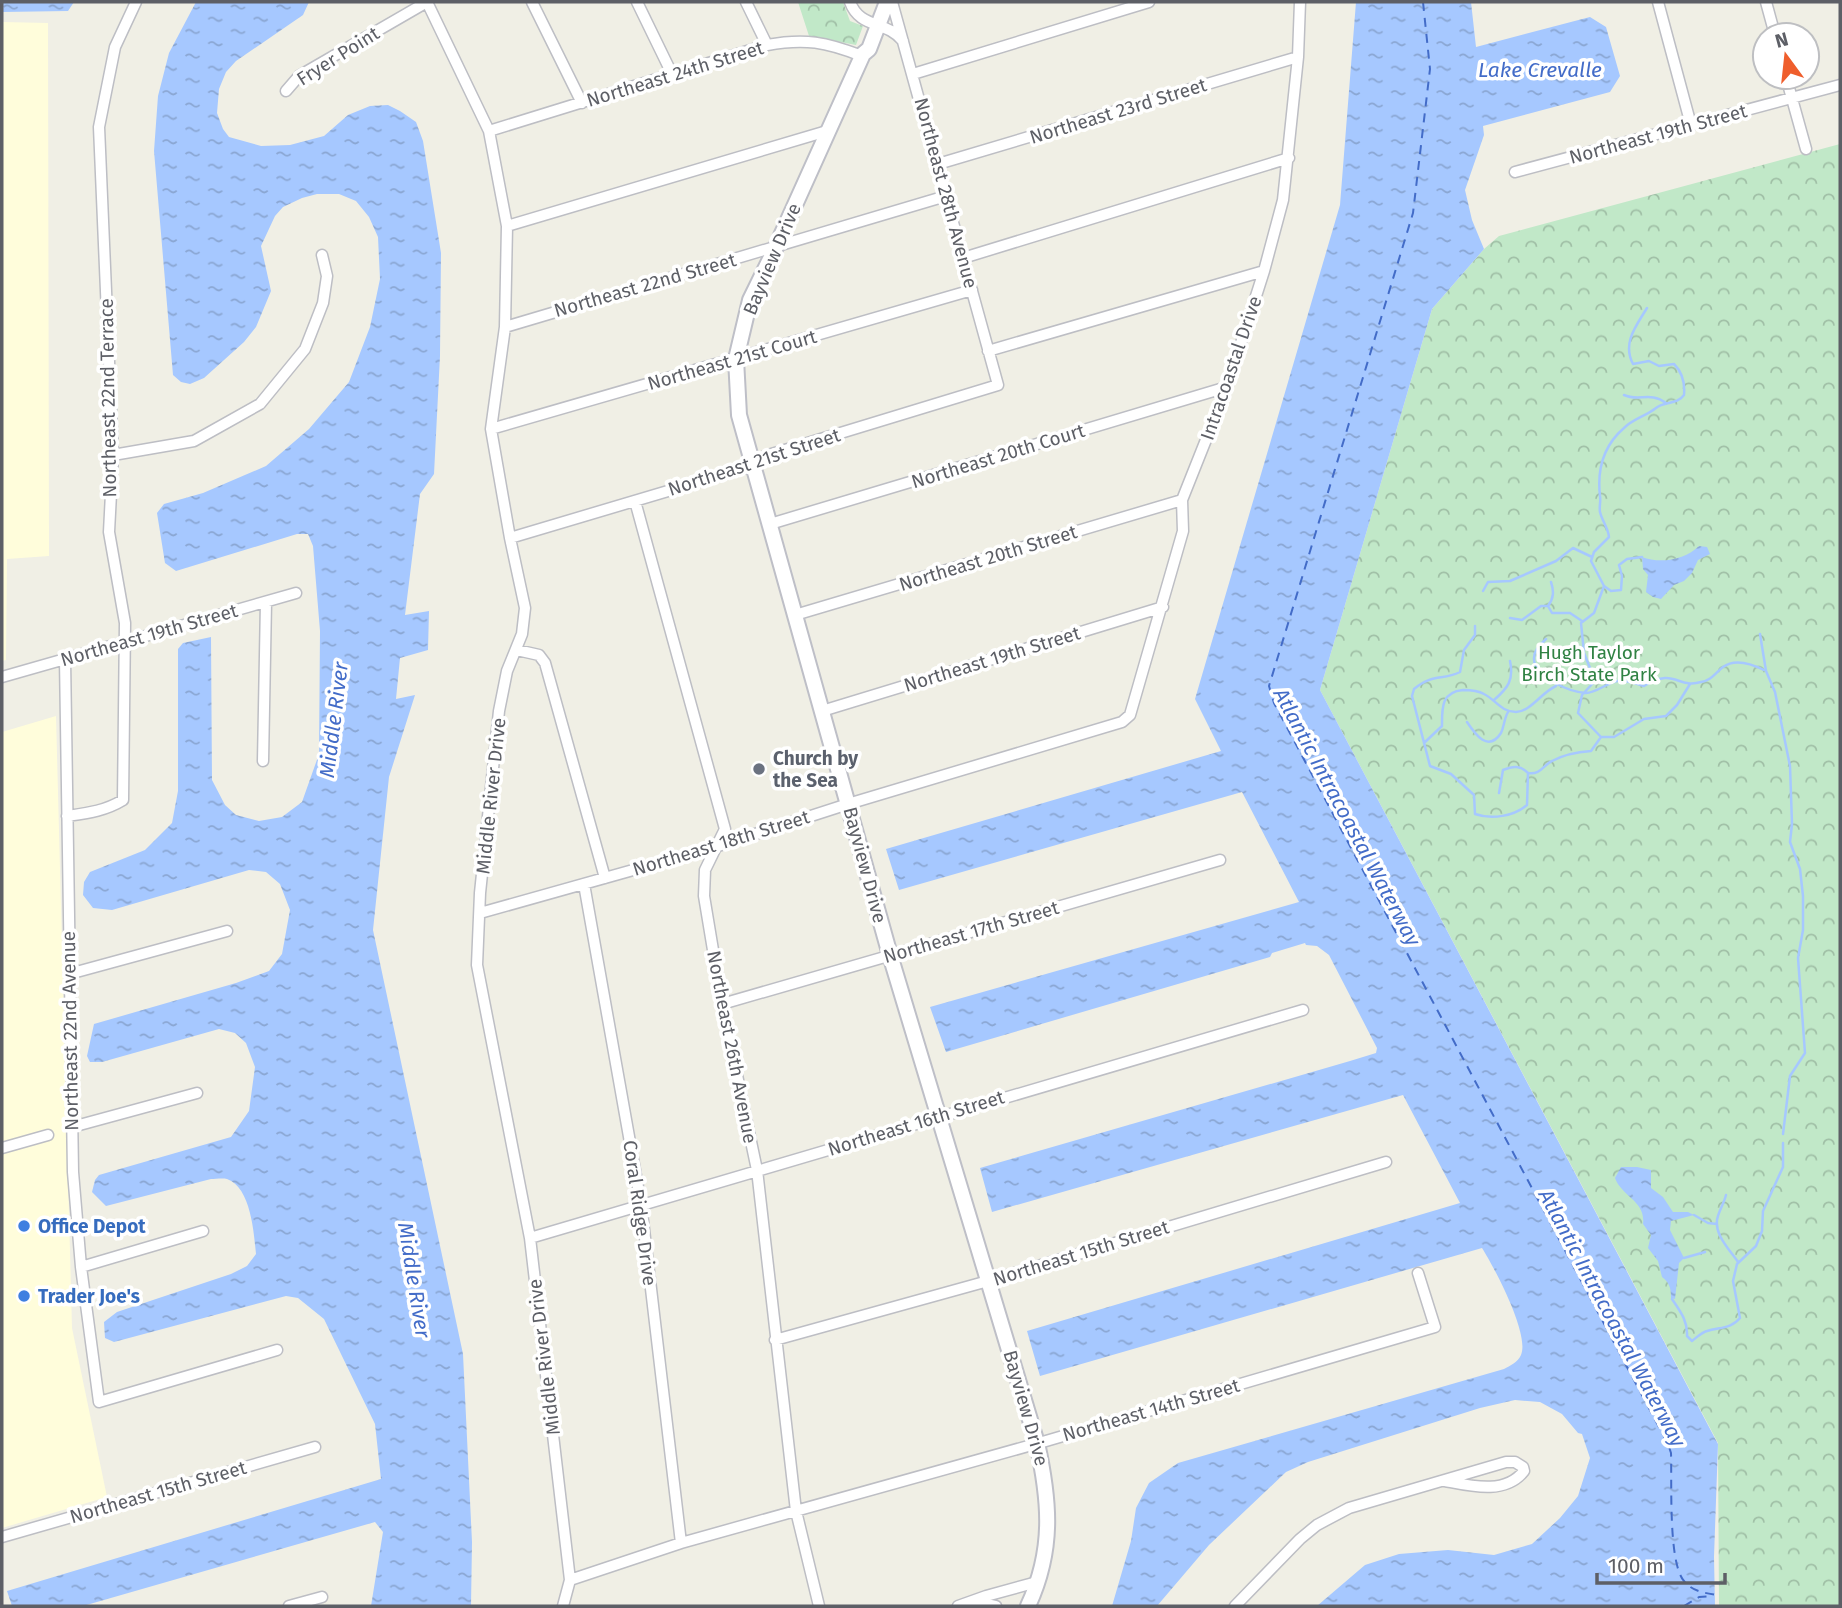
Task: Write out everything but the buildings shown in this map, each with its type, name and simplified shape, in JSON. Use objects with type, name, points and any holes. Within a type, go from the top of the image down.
[{"type":"street","name":"Northeast 22nd Terrace","points":[[67,816],[94,813],[123,800],[125,623],[109,531],[113,455],[99,127],[115,47],[136,2]]},
{"type":"street","name":"Fryer Point","points":[[286,91],[299,76],[427,2]]},
{"type":"street","name":"Middle River Drive","points":[[427,2],[489,131],[507,226],[505,327],[491,429],[525,608],[517,650],[507,671],[499,711],[477,965],[530,1238],[570,1580],[563,1606]]},
{"type":"street","points":[[532,2],[582,103]]},
{"type":"street","points":[[637,2],[673,76]]},
{"type":"street","points":[[746,2],[767,45]]},
{"type":"street","points":[[850,2],[856,15],[894,32],[904,42]]},
{"type":"street","name":"Bayview Drive","points":[[880,2],[869,49],[863,55],[750,300],[736,359],[739,415],[890,955],[1037,1443],[1047,1486],[1048,1518],[1043,1560],[1028,1606]]},
{"type":"street","name":"Bayview Drive","points":[[875,24],[889,2]]},
{"type":"street","name":"Northeast 28th Avenue","points":[[889,2],[904,42],[998,386]]},
{"type":"street","points":[[913,74],[1149,2]]},
{"type":"street","name":"Intracoastal Drive","points":[[1122,722],[1130,715],[1163,607],[1183,531],[1182,500],[1227,387],[1264,271],[1283,200],[1298,57],[1300,2]]},
{"type":"street","points":[[1658,2],[1691,125]]},
{"type":"street","points":[[1766,2],[1771,21]]},
{"type":"street","name":"Northeast 24th Street","points":[[489,131],[767,45],[806,40],[863,55]]},
{"type":"street","name":"Northeast 23rd Street","points":[[937,164],[1298,57]]},
{"type":"street","name":"Northeast 19th Street","points":[[1515,172],[1840,85]]},
{"type":"street","points":[[1790,91],[1806,149]]},
{"type":"street","points":[[507,226],[827,131]]},
{"type":"street","points":[[963,258],[1289,158]]},
{"type":"street","name":"Northeast 22nd Street","points":[[505,327],[946,196]]},
{"type":"street","points":[[113,455],[194,441],[260,404],[305,349],[323,303],[327,276],[323,255]]},
{"type":"street","points":[[988,351],[1264,271]]},
{"type":"street","name":"Northeast 21st Court","points":[[491,429],[972,290]]},
{"type":"street","name":"Northeast 21st Street","points":[[510,538],[752,466],[765,456],[998,386]]},
{"type":"street","name":"Northeast 20th Court","points":[[770,524],[1227,387]]},
{"type":"street","name":"Northeast 20th Street","points":[[795,615],[1182,500]]},
{"type":"street","name":"Northeast 26th Avenue","points":[[635,501],[725,829],[705,870],[704,896],[722,1003],[757,1170],[796,1511],[819,1606]]},
{"type":"street","name":"Northeast 19th Street","points":[[2,677],[296,593]]},
{"type":"street","points":[[263,761],[267,602]]},
{"type":"street","name":"Northeast 19th Street","points":[[821,711],[1163,607]]},
{"type":"street","points":[[517,650],[539,655],[545,663],[605,878]]},
{"type":"street","name":"Northeast 22nd Avenue","points":[[65,659],[72,1127],[81,1267],[99,1402],[277,1350]]},
{"type":"street","name":"Northeast 18th Street","points":[[480,914],[715,847],[1122,722]]},
{"type":"street","name":"Northeast 17th Street","points":[[722,1003],[1220,860]]},
{"type":"street","name":"Coral Ridge Drive","points":[[584,884],[642,1204],[681,1543]]},
{"type":"street","points":[[69,974],[227,931]]},
{"type":"street","name":"Northeast 16th Street","points":[[530,1238],[1303,1010]]},
{"type":"street","points":[[72,1127],[197,1093]]},
{"type":"street","points":[[2,1148],[48,1135]]},
{"type":"street","name":"Northeast 15th Street","points":[[775,1340],[988,1281],[1386,1162]]},
{"type":"street","points":[[81,1267],[203,1231]]},
{"type":"street","name":"Northeast 14th Street","points":[[570,1580],[681,1543],[1435,1327],[1419,1273]]},
{"type":"street","name":"Northeast 15th Street","points":[[2,1537],[315,1447]]},
{"type":"street","points":[[1235,1606],[1300,1539],[1317,1525],[1349,1508],[1506,1462],[1515,1462],[1523,1467],[1524,1471],[1519,1477],[1505,1484],[1481,1488],[1446,1481]]},
{"type":"street","points":[[958,1606],[1037,1582]]},
{"type":"street","points":[[289,1606],[321,1597]]},
{"type":"street","points":[[975,1601],[996,1606]]},
{"type":"shaded area","points":[[2,22],[48,23],[49,556],[7,559],[6,660],[2,661]]},
{"type":"shaded area","points":[[56,716],[72,1328],[107,1497],[2,1528],[2,732]]},
{"type":"green space","points":[[798,2],[843,2],[850,21],[863,26],[856,45],[809,36]]},
{"type":"green space","name":"Hugh Taylor Birch State Park","points":[[1840,144],[1840,1606],[1719,1606],[1718,1443],[1320,690],[1432,309],[1484,249],[1499,236]]},
{"type":"water","points":[[2,2],[74,2],[68,11],[2,12]]},
{"type":"water","name":"Middle River","points":[[196,2],[309,2],[303,15],[236,61],[226,72],[219,89],[217,113],[229,137],[261,146],[290,145],[324,136],[348,115],[370,106],[388,105],[416,122],[423,141],[441,253],[440,356],[434,474],[420,494],[405,615],[429,611],[428,650],[400,658],[396,699],[415,695],[389,777],[373,930],[463,1354],[472,1542],[471,1606],[371,1606],[383,1532],[375,1522],[83,1606],[12,1606],[7,1591],[381,1479],[375,1424],[324,1319],[298,1298],[286,1296],[114,1342],[105,1338],[104,1322],[117,1312],[231,1274],[247,1266],[256,1254],[246,1201],[235,1184],[227,1179],[211,1179],[106,1206],[92,1192],[99,1175],[231,1137],[249,1111],[255,1067],[246,1043],[235,1033],[219,1029],[102,1062],[90,1062],[87,1056],[94,1024],[269,971],[282,954],[290,910],[280,884],[266,872],[249,870],[112,910],[93,908],[83,895],[84,882],[90,872],[145,850],[172,823],[178,791],[178,649],[183,643],[211,637],[212,780],[225,805],[236,815],[259,821],[282,817],[302,802],[319,754],[320,631],[313,546],[308,534],[297,534],[176,571],[165,563],[157,513],[164,504],[203,493],[266,466],[309,429],[349,382],[370,327],[380,279],[378,237],[369,217],[356,201],[339,194],[317,194],[302,198],[283,207],[275,216],[261,246],[271,291],[256,327],[244,342],[204,378],[190,384],[181,382],[173,375],[154,151],[158,96],[169,53]]},
{"type":"water","points":[[1356,2],[1471,2],[1476,47],[1590,17],[1606,27],[1620,76],[1610,92],[1483,126],[1484,135],[1465,190],[1472,220],[1484,249],[1432,309],[1320,690],[1718,1444],[1715,1606],[1317,1606],[1365,1565],[1399,1554],[1448,1550],[1494,1555],[1532,1544],[1560,1518],[1578,1496],[1590,1458],[1582,1434],[1578,1433],[1562,1414],[1540,1402],[1515,1400],[1480,1408],[1308,1462],[1286,1472],[1209,1545],[1157,1606],[1112,1606],[1131,1541],[1136,1508],[1149,1483],[1178,1463],[1504,1369],[1516,1362],[1521,1355],[1522,1345],[1516,1317],[1482,1248],[1040,1376],[1027,1331],[1460,1203],[1403,1095],[992,1212],[980,1168],[1350,1061],[1376,1053],[1377,1048],[1329,955],[1317,946],[1305,943],[1272,953],[1270,957],[946,1052],[930,1007],[1299,902],[1242,792],[899,890],[886,849],[1221,751],[1195,699],[1340,205]]},
{"type":"water","points":[[1699,546],[1707,547],[1710,554],[1698,560],[1692,573],[1684,581],[1674,585],[1661,599],[1646,592],[1648,575],[1643,569],[1642,557],[1672,559],[1687,555]]},
{"type":"water","points":[[1621,1167],[1651,1170],[1651,1188],[1663,1197],[1673,1212],[1688,1212],[1694,1215],[1671,1221],[1670,1230],[1684,1258],[1679,1263],[1675,1299],[1671,1298],[1670,1286],[1662,1277],[1658,1261],[1648,1248],[1651,1235],[1643,1224],[1641,1210],[1615,1178]]},
{"type":"waterway","points":[[1647,308],[1630,342],[1633,364],[1649,361],[1659,366],[1674,364],[1682,378],[1684,395],[1628,425],[1611,443],[1603,459],[1599,486],[1600,510],[1609,537],[1594,552],[1591,561],[1604,586],[1594,613],[1581,623],[1584,653],[1593,683],[1582,695],[1578,713],[1601,737],[1614,737],[1644,719],[1666,716],[1677,705],[1690,684]]},
{"type":"waterway","points":[[1624,395],[1635,398],[1650,397],[1666,403]]},
{"type":"waterway","points":[[1483,591],[1488,582],[1510,581],[1556,561],[1573,548],[1592,557]]},
{"type":"waterway","points":[[1604,586],[1611,591],[1621,590],[1622,576],[1619,565],[1627,559],[1642,557]]},
{"type":"waterway","points":[[1551,582],[1553,594],[1548,606],[1552,613],[1570,613],[1582,621]]},
{"type":"waterway","points":[[1510,618],[1522,620],[1541,606],[1548,606]]},
{"type":"waterway","points":[[1475,626],[1475,635],[1464,650],[1460,672],[1427,681],[1414,689],[1412,696],[1430,766],[1451,774],[1474,795],[1475,814],[1495,817],[1522,809],[1527,805],[1528,773],[1539,771],[1562,757],[1591,751],[1601,737]]},
{"type":"waterway","points":[[1760,634],[1766,671],[1775,692],[1790,766],[1790,842],[1800,869],[1803,896],[1803,930],[1798,958],[1805,1053],[1790,1076],[1783,1134]]},
{"type":"waterway","points":[[1546,639],[1534,655],[1539,671],[1562,686],[1586,693],[1621,681],[1644,686],[1663,678],[1686,683],[1701,682],[1708,680],[1728,664],[1738,662],[1764,670]]},
{"type":"waterway","points":[[1494,700],[1509,683],[1510,661]]},
{"type":"waterway","points":[[1424,743],[1442,726],[1444,702],[1456,691],[1479,692],[1506,710],[1516,712],[1526,709],[1556,686]]},
{"type":"waterway","points":[[1467,722],[1482,739],[1491,741],[1501,733],[1508,712]]},
{"type":"waterway","points":[[1499,793],[1503,770],[1516,767],[1528,773]]},
{"type":"waterway","points":[[1672,1299],[1681,1312],[1687,1336],[1692,1341],[1705,1332],[1729,1326],[1740,1318],[1733,1281],[1737,1264],[1756,1246],[1762,1231],[1763,1211],[1783,1167],[1783,1143]]},
{"type":"waterway","points":[[1726,1195],[1718,1216],[1717,1229],[1738,1262]]},
{"type":"waterway","points":[[1694,1215],[1708,1223],[1717,1224]]},
{"type":"waterway","points":[[1684,1258],[1705,1252]]},
{"type":"ferry route","points":[[1423,2],[1430,69],[1413,213],[1269,686],[1274,703],[1668,1444],[1671,1453],[1673,1540],[1679,1571],[1691,1588],[1718,1595]]},
{"type":"ferry route","points":[[1684,1606],[1699,1597],[1713,1596]]},
{"type":"place","name":"Church by the Sea","points":[[759,769]]},
{"type":"place","name":"Office Depot","points":[[24,1226]]},
{"type":"place","name":"Trader Joe's","points":[[24,1296]]},
{"type":"water label","name":"Lake Crevalle","points":[[1540,70]]},
{"type":"water label","name":"Atlantic Intracoastal Waterway","points":[[1347,817]]},
{"type":"water label","name":"Atlantic Intracoastal Waterway","points":[[1612,1318]]}]
